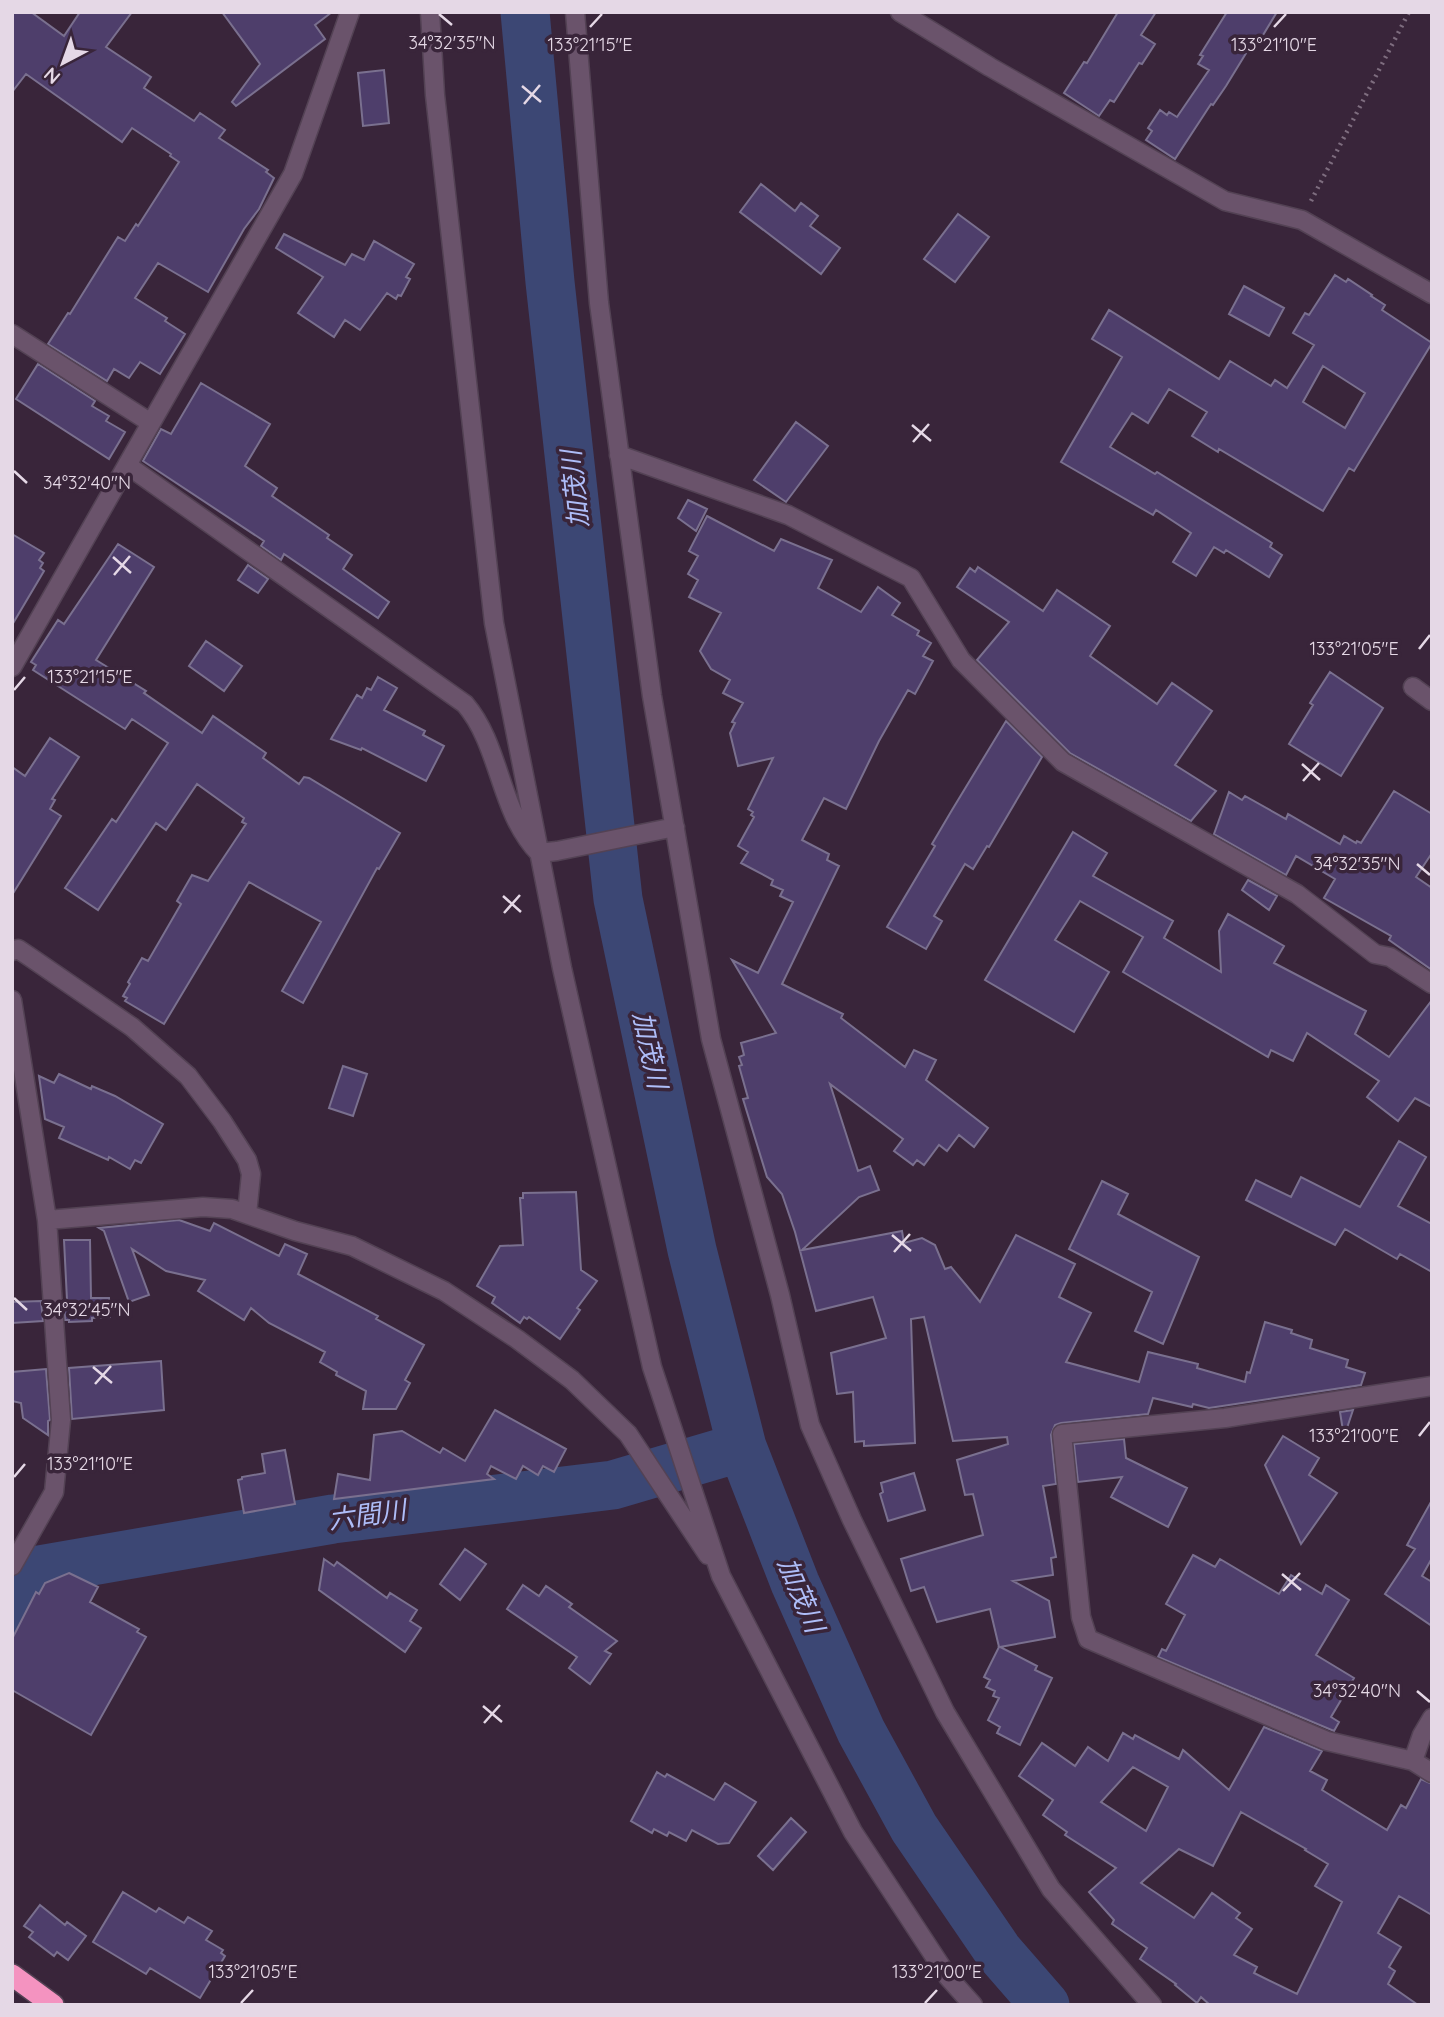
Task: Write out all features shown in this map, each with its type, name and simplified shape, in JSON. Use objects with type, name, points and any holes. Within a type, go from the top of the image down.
[{"type":"highway","points":[[12,1975],[53,2005]]},
{"type":"street","points":[[12,667],[293,174],[350,12]]},
{"type":"street","points":[[430,12],[435,95],[494,623],[562,968],[652,1367],[721,1576]]},
{"type":"street","points":[[575,12],[599,303],[652,696],[711,1039],[780,1295],[810,1425],[852,1520],[946,1712],[1051,1889],[1152,2005]]},
{"type":"street","points":[[900,12],[990,67],[1226,201],[1301,220],[1432,295]]},
{"type":"street","points":[[12,334],[151,423]]},
{"type":"street","points":[[619,455],[788,515],[911,578],[961,660],[1063,762],[1297,894],[1374,954],[1390,957],[1432,984]]},
{"type":"street","points":[[127,465],[465,704],[478,719],[516,819],[531,845],[539,853]]},
{"type":"street","points":[[1413,687],[1432,701]]},
{"type":"street","points":[[539,853],[675,827]]},
{"type":"street","points":[[12,951],[18,949],[132,1027],[188,1076],[247,1160],[251,1174],[247,1214]]},
{"type":"street","points":[[12,1000],[47,1220],[61,1420],[54,1492],[12,1566]]},
{"type":"street","points":[[47,1220],[203,1207],[232,1209],[295,1231],[352,1246],[444,1291],[517,1339],[572,1380],[628,1434],[721,1576],[853,1832],[948,1976],[973,2005]]},
{"type":"street","points":[[1432,1386],[1224,1418],[1062,1434],[1081,1617],[1088,1639],[1327,1741],[1413,1761],[1432,1773]]},
{"type":"street","points":[[1413,1761],[1422,1735],[1432,1718]]},
{"type":"path","points":[[1301,220],[1409,12]]},
{"type":"building","points":[[12,12],[31,12],[64,36],[80,12],[132,12],[106,47],[151,77],[144,88],[194,121],[200,113],[225,130],[219,138],[268,170],[266,172],[274,178],[259,209],[244,229],[208,292],[158,263],[135,298],[167,318],[165,321],[185,334],[160,374],[140,362],[129,378],[114,369],[107,381],[48,344],[118,237],[125,241],[136,224],[138,226],[179,162],[132,128],[122,142],[26,74],[12,92]]},
{"type":"building","points":[[222,12],[332,12],[315,25],[325,39],[236,106],[232,102],[260,64]]},
{"type":"building","points":[[1118,12],[1156,12],[1141,35],[1155,44],[1114,102],[1110,100],[1099,116],[1064,93],[1084,62],[1087,63]]},
{"type":"building","points":[[1227,12],[1277,12],[1260,40],[1256,37],[1226,86],[1175,159],[1146,140],[1152,131],[1148,128],[1160,110],[1177,117],[1209,70],[1198,64],[1203,56],[1200,55]]},
{"type":"building","points":[[384,70],[389,123],[363,126],[358,73]]},
{"type":"building","points":[[761,184],[795,211],[801,203],[818,216],[810,226],[840,248],[821,274],[740,212]]},
{"type":"building","points":[[958,214],[989,237],[955,282],[924,259]]},
{"type":"building","points":[[284,234],[345,265],[352,254],[364,260],[374,241],[414,264],[406,277],[410,279],[401,296],[398,295],[396,299],[387,293],[360,330],[345,320],[334,337],[298,313],[323,277],[276,248]]},
{"type":"building","points":[[1335,275],[1346,282],[1348,279],[1372,295],[1385,305],[1382,310],[1432,343],[1354,471],[1349,468],[1323,511],[1219,449],[1218,452],[1192,436],[1207,412],[1169,389],[1148,423],[1132,413],[1110,447],[1155,474],[1157,472],[1272,543],[1270,547],[1282,555],[1269,577],[1226,550],[1224,553],[1214,547],[1196,576],[1173,562],[1191,533],[1156,510],[1153,515],[1061,462],[1122,357],[1092,339],[1109,310],[1219,379],[1230,361],[1271,386],[1275,380],[1287,388],[1314,345],[1293,333],[1305,313],[1309,315]],"holes":[[[1323,366],[1365,393],[1345,428],[1303,402]]]},
{"type":"building","points":[[1244,286],[1284,308],[1269,336],[1229,314]]},
{"type":"building","points":[[38,364],[95,401],[92,406],[109,416],[106,421],[125,432],[109,459],[16,399]]},
{"type":"building","points":[[201,383],[270,424],[245,466],[277,488],[272,496],[329,535],[327,538],[352,555],[343,569],[389,602],[378,618],[284,554],[281,560],[261,546],[264,541],[143,461],[161,429],[171,434]]},
{"type":"building","points":[[796,422],[828,446],[786,502],[754,480]]},
{"type":"building","points":[[688,500],[707,509],[696,531],[678,518]]},
{"type":"building","points":[[707,516],[774,551],[781,539],[832,560],[818,588],[861,612],[878,587],[900,603],[892,615],[919,631],[917,635],[931,643],[923,656],[933,661],[915,694],[908,690],[879,741],[846,809],[824,798],[802,840],[829,854],[827,860],[839,866],[782,984],[843,1014],[841,1018],[905,1067],[914,1050],[936,1060],[926,1080],[988,1128],[974,1147],[959,1135],[947,1151],[939,1145],[924,1165],[917,1160],[913,1165],[894,1151],[903,1139],[830,1084],[858,1171],[870,1166],[879,1190],[859,1197],[802,1250],[902,1231],[904,1243],[922,1238],[935,1245],[945,1269],[951,1267],[980,1302],[1016,1235],[1075,1264],[1059,1297],[1091,1313],[1066,1362],[1139,1382],[1148,1352],[1198,1364],[1197,1368],[1245,1382],[1265,1322],[1292,1330],[1291,1333],[1312,1340],[1310,1348],[1348,1360],[1346,1367],[1365,1373],[1361,1385],[1209,1408],[1153,1398],[1148,1414],[1055,1425],[1051,1435],[1056,1484],[1043,1486],[1056,1557],[1051,1558],[1053,1575],[1013,1581],[1049,1601],[1055,1637],[1000,1647],[1037,1666],[1035,1670],[1052,1678],[1020,1745],[997,1733],[1000,1727],[988,1720],[999,1698],[993,1696],[995,1691],[986,1687],[990,1680],[984,1677],[999,1647],[990,1609],[937,1622],[924,1587],[911,1591],[901,1559],[983,1535],[973,1494],[965,1495],[957,1460],[1008,1444],[1007,1437],[953,1441],[924,1317],[911,1319],[915,1443],[864,1446],[864,1441],[855,1442],[853,1392],[837,1394],[831,1353],[886,1338],[873,1297],[816,1311],[782,1194],[767,1177],[743,1099],[748,1098],[739,1066],[742,1065],[739,1057],[744,1055],[741,1043],[776,1033],[732,960],[758,973],[793,902],[780,896],[783,890],[771,885],[773,880],[741,863],[748,852],[738,846],[754,817],[751,815],[753,812],[748,809],[773,758],[738,766],[730,733],[735,723],[732,722],[743,703],[723,693],[730,680],[711,669],[700,651],[721,613],[689,597],[698,580],[688,574],[698,556],[689,551]]},
{"type":"building","points":[[12,534],[44,553],[39,560],[43,563],[40,568],[44,571],[12,625]]},
{"type":"building","points":[[118,544],[154,567],[96,660],[146,691],[144,693],[202,733],[213,716],[266,753],[263,758],[299,784],[304,777],[309,778],[400,833],[379,869],[377,868],[303,1003],[282,991],[321,922],[249,882],[164,1024],[125,1001],[127,998],[123,996],[130,984],[128,982],[142,958],[148,961],[181,904],[177,901],[192,875],[208,881],[246,824],[242,822],[244,818],[197,784],[166,830],[156,823],[98,910],[65,888],[112,819],[116,822],[168,743],[132,719],[125,729],[33,670],[36,665],[31,662],[58,620],[64,624]]},
{"type":"building","points":[[248,565],[268,579],[258,593],[238,580]]},
{"type":"building","points":[[978,567],[1043,611],[1057,590],[1110,626],[1090,656],[1157,704],[1172,683],[1212,711],[1175,765],[1216,791],[1191,821],[1070,753],[977,660],[1009,622],[957,587],[970,568],[975,572]]},
{"type":"building","points":[[206,641],[242,666],[224,691],[189,666]]},
{"type":"building","points":[[1330,672],[1383,708],[1341,776],[1289,744]]},
{"type":"building","points":[[378,677],[397,688],[384,710],[425,731],[423,735],[444,746],[426,781],[362,748],[361,750],[331,739],[357,695],[362,698],[367,688],[371,690]]},
{"type":"building","points":[[1006,721],[1042,757],[989,847],[987,846],[973,869],[965,864],[934,916],[942,921],[926,949],[887,927],[935,846],[932,844]]},
{"type":"building","points":[[50,738],[79,757],[52,799],[55,800],[50,809],[61,816],[12,895],[12,767],[25,776]]},
{"type":"building","points":[[1394,791],[1432,814],[1432,853],[1416,877],[1432,888],[1432,970],[1389,940],[1391,936],[1324,898],[1335,879],[1296,856],[1286,875],[1214,834],[1229,792],[1242,800],[1245,796],[1286,819],[1288,814],[1340,844],[1344,836],[1361,843]]},
{"type":"building","points":[[1073,832],[1107,853],[1093,876],[1173,921],[1164,938],[1221,972],[1219,931],[1228,914],[1284,946],[1274,963],[1366,1011],[1355,1034],[1389,1057],[1432,1000],[1432,1107],[1415,1098],[1398,1121],[1367,1097],[1379,1081],[1307,1033],[1293,1061],[1271,1050],[1268,1057],[1123,972],[1143,937],[1080,901],[1055,940],[1109,972],[1074,1032],[985,980]]},
{"type":"building","points":[[1248,880],[1277,896],[1269,910],[1242,890]]},
{"type":"building","points":[[343,1066],[367,1074],[353,1116],[329,1108]]},
{"type":"building","points":[[59,1074],[91,1089],[92,1086],[115,1096],[163,1124],[141,1163],[135,1160],[130,1169],[109,1157],[108,1160],[59,1138],[64,1127],[45,1119],[39,1076],[54,1083]]},
{"type":"building","points":[[1399,1141],[1426,1157],[1398,1206],[1432,1224],[1432,1272],[1400,1254],[1397,1259],[1345,1229],[1335,1245],[1246,1200],[1256,1180],[1291,1197],[1301,1177],[1360,1207]]},
{"type":"building","points":[[1102,1181],[1128,1194],[1118,1214],[1199,1257],[1163,1344],[1135,1331],[1152,1292],[1069,1249]]},
{"type":"building","points":[[576,1192],[581,1270],[597,1281],[577,1308],[580,1310],[560,1339],[529,1317],[524,1317],[520,1323],[492,1303],[495,1297],[477,1286],[500,1246],[523,1245],[520,1198],[523,1198],[523,1193]]},
{"type":"building","points":[[179,1220],[210,1231],[214,1223],[279,1256],[285,1244],[307,1254],[298,1274],[378,1316],[376,1319],[424,1345],[405,1380],[410,1383],[396,1409],[363,1409],[366,1391],[336,1375],[337,1372],[320,1362],[325,1352],[269,1323],[251,1308],[244,1320],[198,1291],[205,1280],[166,1271],[132,1249],[149,1295],[129,1302],[104,1231],[99,1228]]},
{"type":"building","points":[[64,1240],[90,1240],[91,1298],[109,1298],[110,1317],[92,1318],[92,1321],[65,1320],[64,1300],[67,1300]]},
{"type":"building","points":[[41,1301],[43,1321],[12,1323],[12,1302]]},
{"type":"building","points":[[161,1361],[164,1410],[72,1419],[69,1368]]},
{"type":"building","points":[[46,1369],[50,1420],[48,1435],[23,1418],[21,1403],[12,1401],[12,1372]]},
{"type":"building","points":[[495,1410],[566,1449],[554,1472],[543,1466],[538,1475],[523,1466],[516,1479],[491,1466],[487,1474],[494,1479],[334,1499],[338,1474],[370,1480],[374,1435],[402,1431],[440,1453],[443,1448],[465,1461]]},
{"type":"building","points":[[1353,1410],[1344,1437],[1340,1412]]},
{"type":"building","points":[[1283,1436],[1319,1458],[1309,1475],[1337,1493],[1301,1544],[1265,1465]]},
{"type":"building","points":[[1124,1439],[1126,1458],[1187,1488],[1168,1527],[1111,1497],[1122,1477],[1078,1482],[1074,1444]]},
{"type":"building","points":[[285,1450],[295,1504],[244,1513],[238,1480],[265,1473],[262,1454]]},
{"type":"building","points":[[914,1473],[925,1510],[888,1521],[880,1494],[883,1492],[881,1483]]},
{"type":"building","points":[[1432,1500],[1432,1558],[1422,1576],[1432,1582],[1432,1626],[1385,1594],[1415,1549],[1407,1545]]},
{"type":"building","points":[[465,1549],[486,1564],[460,1600],[440,1584]]},
{"type":"building","points":[[1193,1555],[1215,1567],[1220,1559],[1279,1594],[1291,1575],[1322,1594],[1326,1585],[1349,1600],[1316,1655],[1354,1678],[1331,1717],[1339,1722],[1334,1731],[1158,1657],[1162,1649],[1166,1651],[1185,1615],[1166,1604]]},
{"type":"building","points":[[324,1559],[334,1566],[337,1562],[387,1598],[390,1593],[417,1610],[410,1621],[421,1628],[405,1652],[319,1590]]},
{"type":"building","points":[[69,1573],[98,1587],[90,1602],[139,1629],[137,1632],[146,1637],[91,1735],[12,1690],[12,1639],[36,1592],[39,1594],[45,1583]]},
{"type":"building","points":[[523,1585],[539,1596],[546,1586],[572,1604],[569,1607],[617,1641],[605,1651],[611,1654],[590,1684],[569,1668],[577,1657],[507,1609]]},
{"type":"building","points":[[1264,1727],[1322,1751],[1310,1771],[1327,1780],[1322,1790],[1387,1830],[1401,1805],[1406,1808],[1421,1779],[1432,1784],[1432,1915],[1399,1896],[1378,1933],[1401,1947],[1389,1967],[1395,1971],[1388,1984],[1418,2005],[1210,2005],[1201,1997],[1197,2003],[1176,1984],[1140,1959],[1147,1948],[1112,1924],[1114,1920],[1089,1892],[1116,1868],[1065,1835],[1067,1832],[1043,1815],[1053,1800],[1019,1776],[1042,1743],[1075,1766],[1088,1747],[1108,1761],[1123,1733],[1133,1739],[1135,1735],[1179,1759],[1183,1750],[1229,1790]],"holes":[[[1133,1767],[1168,1787],[1146,1831],[1101,1802]],[[1241,1812],[1328,1864],[1315,1886],[1342,1902],[1297,1994],[1254,1973],[1257,1967],[1234,1955],[1252,1929],[1236,1918],[1240,1913],[1212,1893],[1194,1918],[1141,1883],[1179,1849],[1213,1866]]]},
{"type":"building","points":[[657,1772],[665,1777],[667,1774],[714,1800],[725,1783],[756,1802],[729,1843],[718,1844],[692,1830],[686,1841],[669,1832],[667,1836],[654,1829],[652,1833],[631,1821]]},
{"type":"building","points":[[791,1818],[806,1832],[773,1870],[758,1856]]},
{"type":"building","points":[[123,1892],[156,1912],[159,1908],[184,1923],[188,1917],[212,1931],[206,1940],[223,1950],[221,1953],[225,1956],[200,1998],[150,1968],[146,1974],[93,1942]]},
{"type":"building","points":[[40,1905],[65,1925],[67,1922],[86,1936],[68,1960],[57,1952],[54,1956],[29,1937],[33,1932],[24,1926]]},
{"type":"waterway","name":"加茂川","points":[[525,12],[550,282],[618,899],[692,1250],[742,1447],[795,1583],[861,1731],[914,1828],[998,1951],[1045,2005]]},
{"type":"waterway","name":"六間川","points":[[12,1609],[34,1571],[333,1519],[613,1485],[742,1447]]}]
